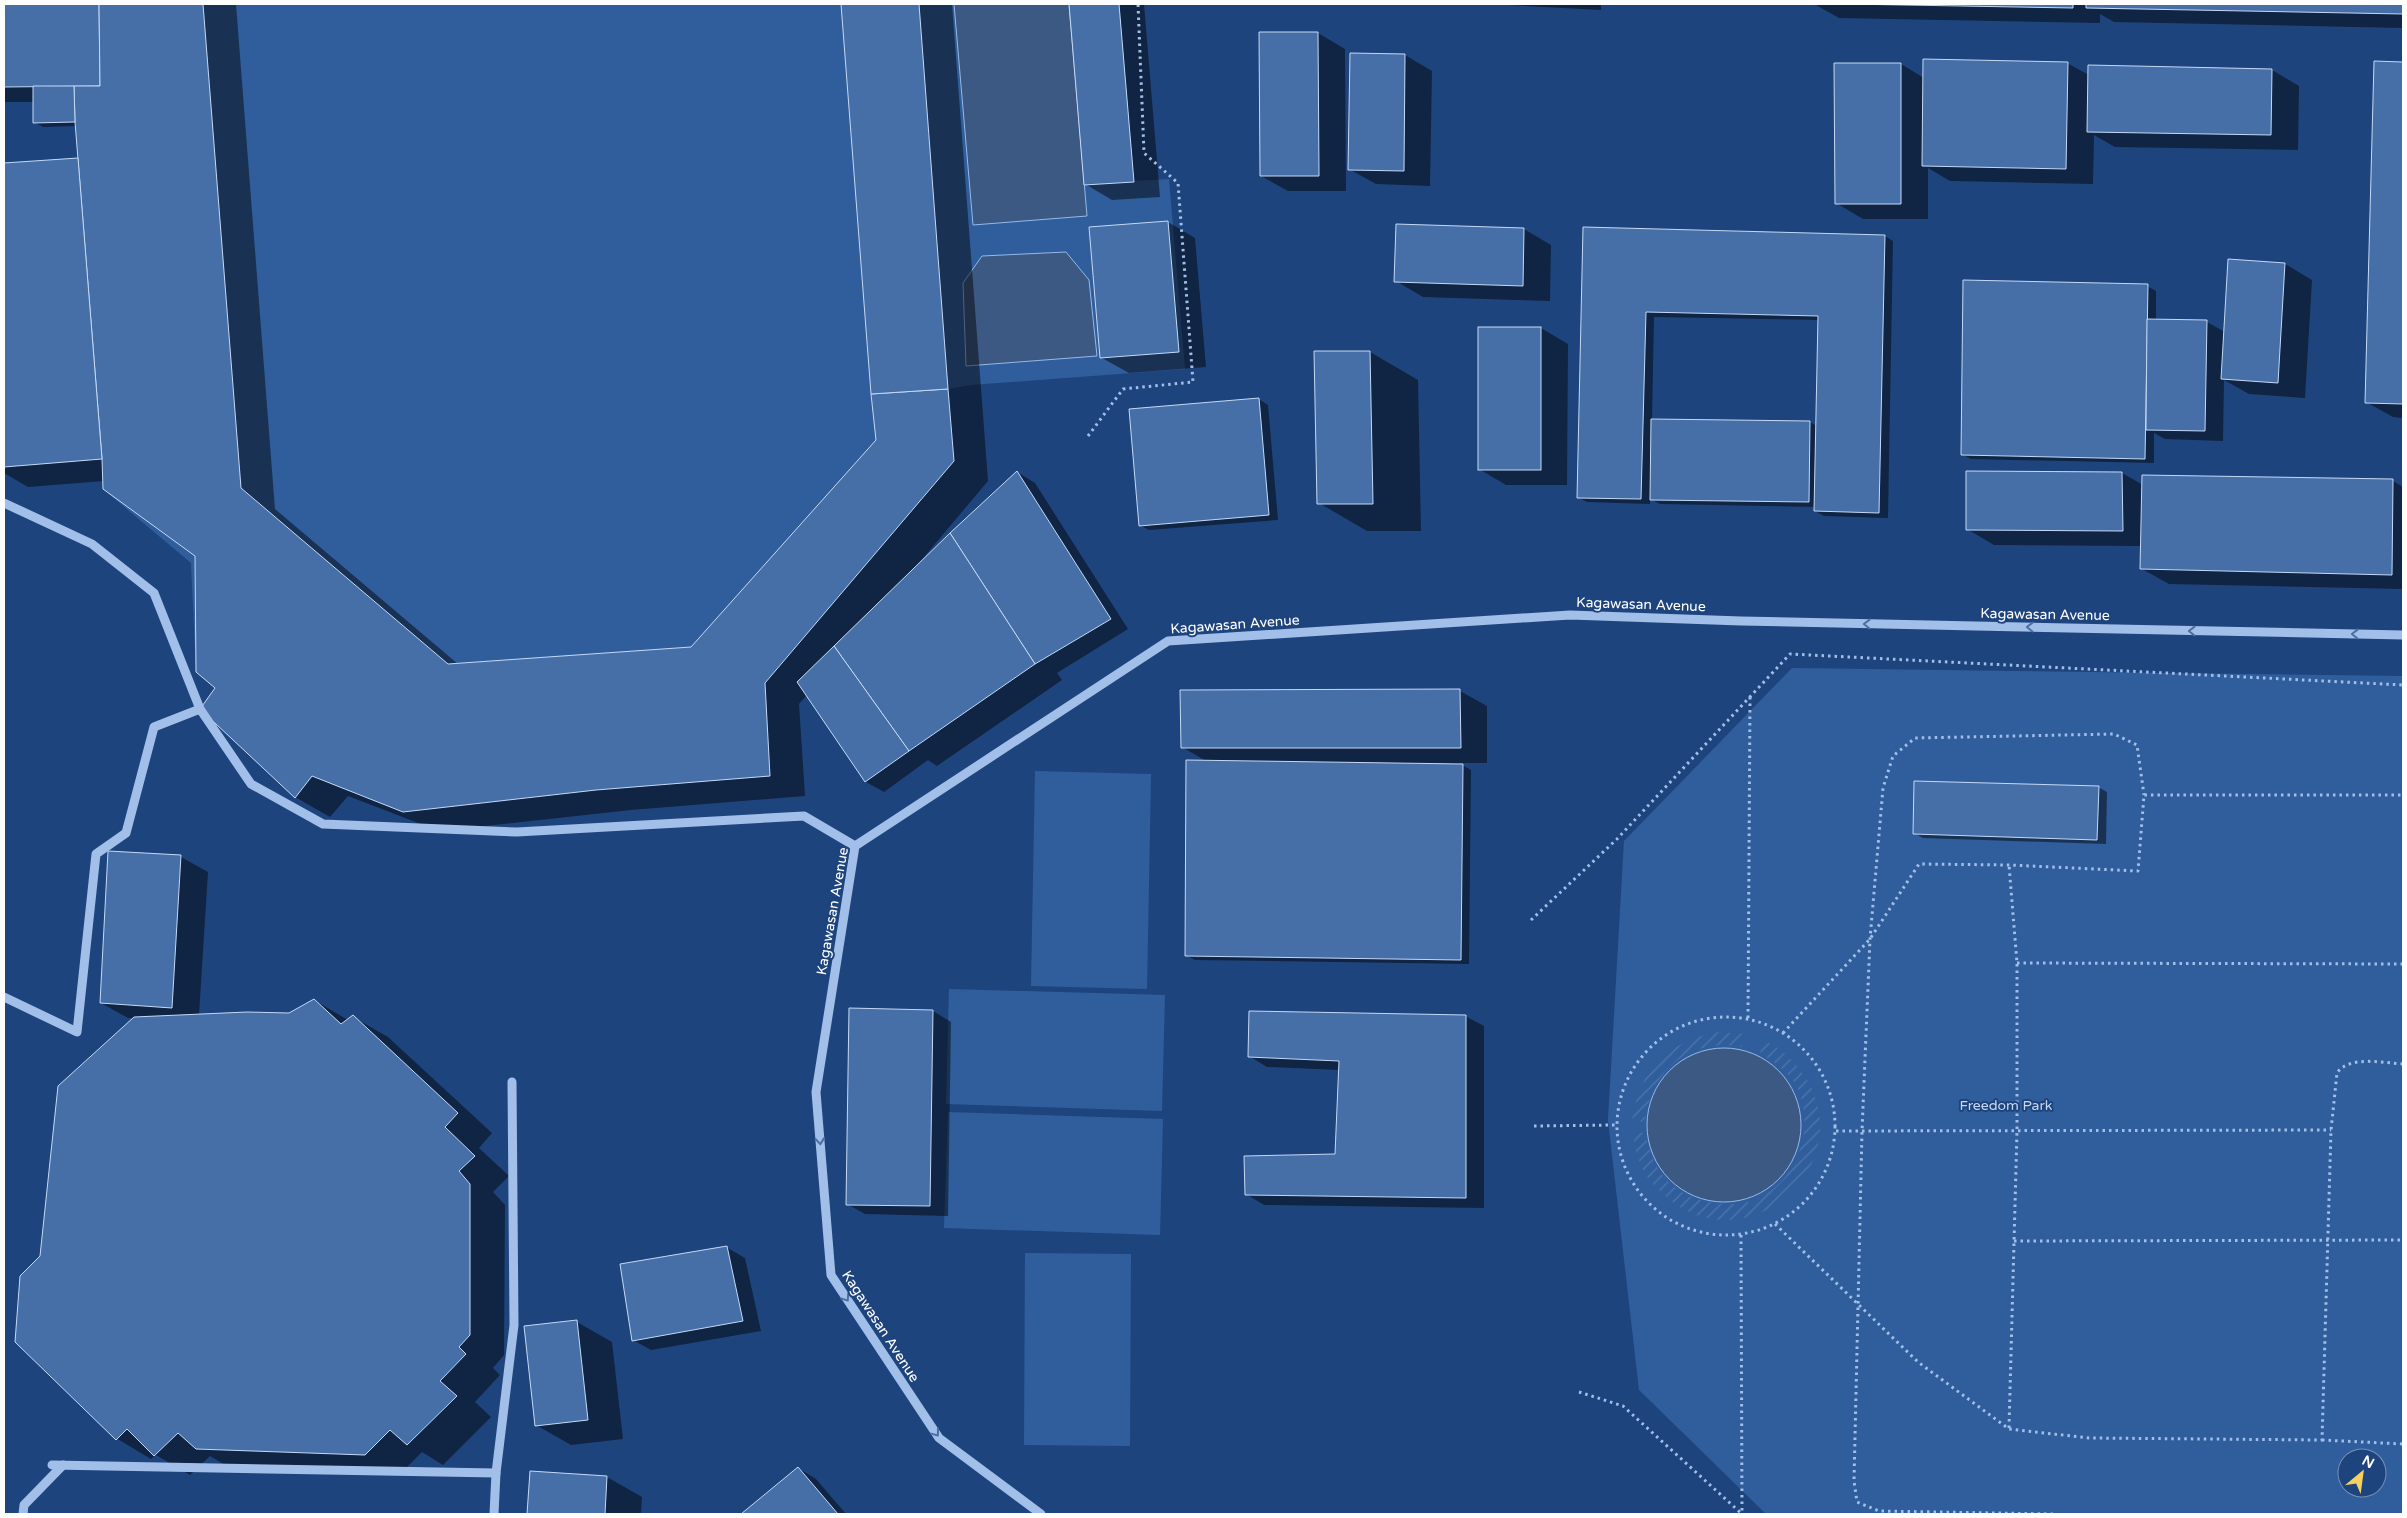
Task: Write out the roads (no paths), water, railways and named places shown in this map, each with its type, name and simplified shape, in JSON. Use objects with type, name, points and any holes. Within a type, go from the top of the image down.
[{"type":"street","points":[[4,503],[92,544],[154,593],[200,709],[251,784],[323,824],[517,832],[804,816],[855,846]]},
{"type":"street","name":"Kagawasan Avenue","points":[[1041,1514],[939,1438],[831,1275],[816,1092],[855,846],[1168,641],[1570,615],[1742,622],[2403,635]]},
{"type":"street","points":[[4,997],[77,1032],[96,854],[126,833],[154,727],[200,709]]},
{"type":"street","points":[[494,1514],[496,1473],[514,1325],[512,1082]]},
{"type":"street","points":[[52,1464],[496,1473]]},
{"type":"street","points":[[23,1514],[24,1504],[63,1465]]},
{"type":"park label","name":"Freedom Park","points":[[2006,1105]]}]
